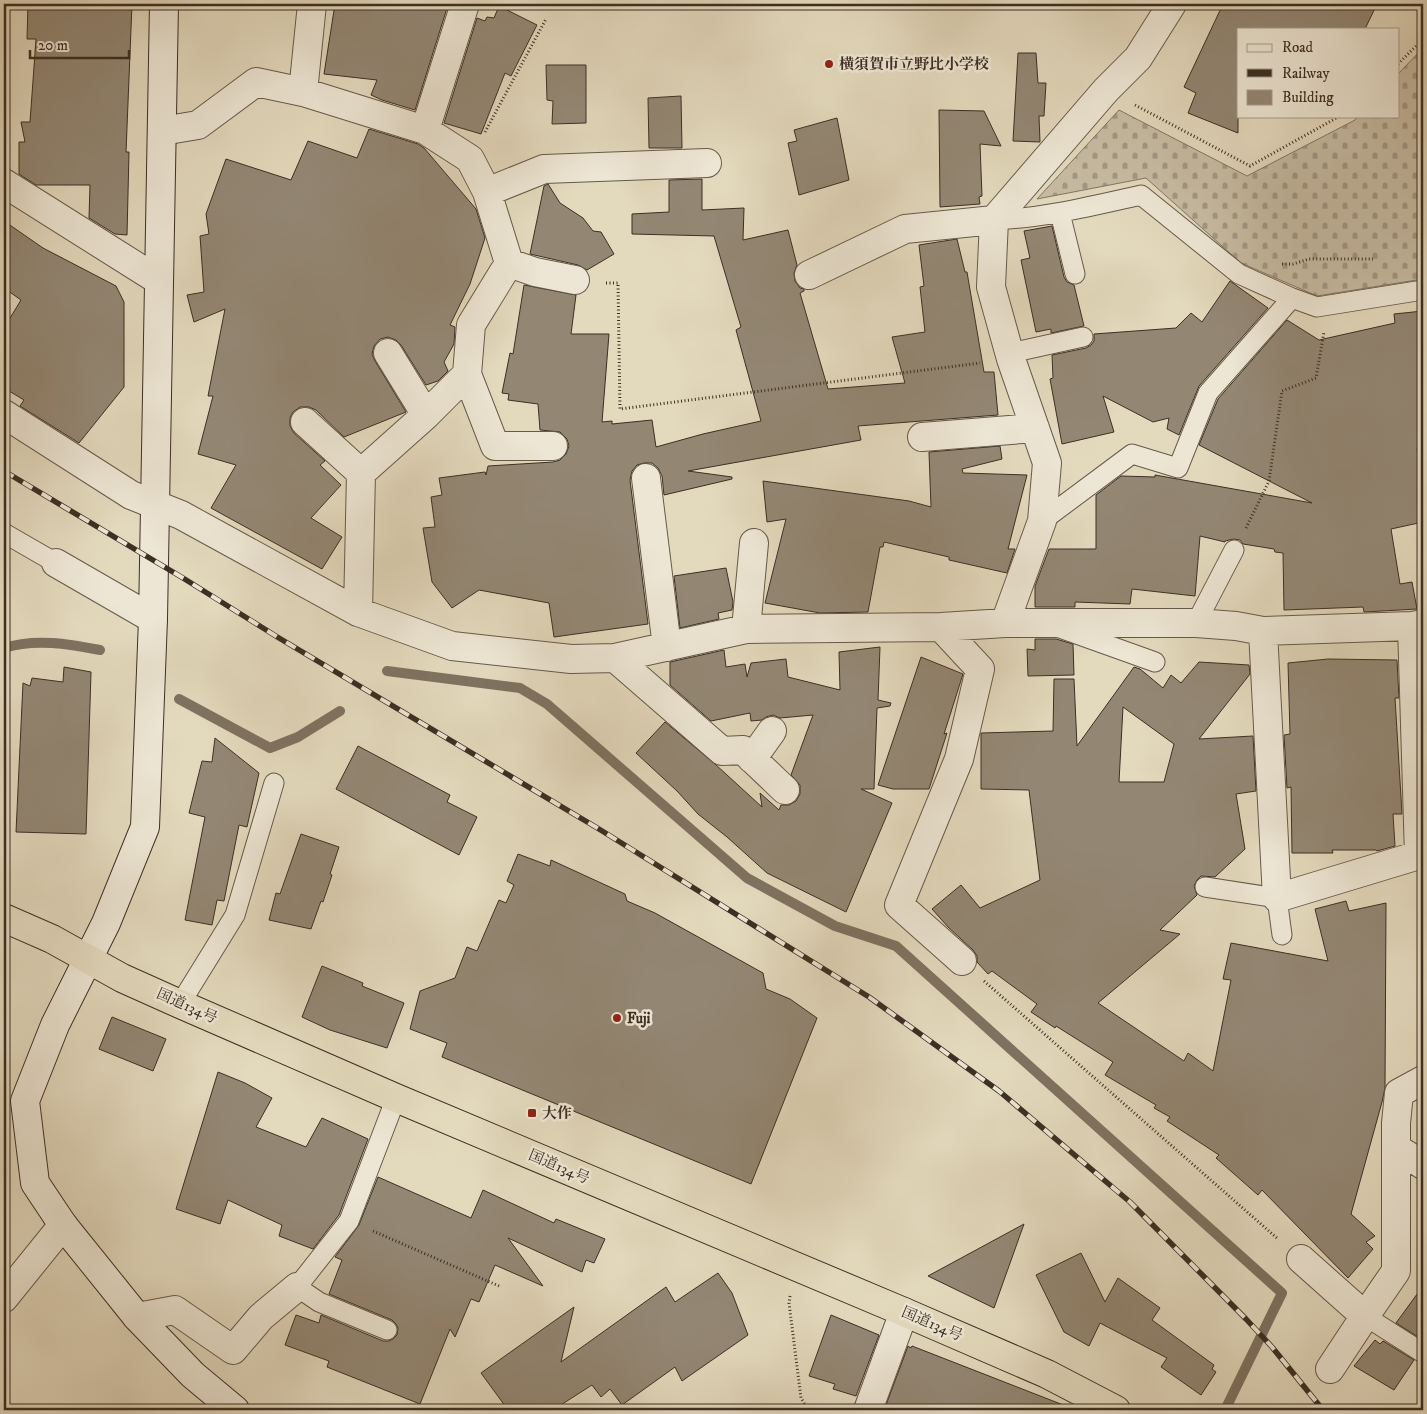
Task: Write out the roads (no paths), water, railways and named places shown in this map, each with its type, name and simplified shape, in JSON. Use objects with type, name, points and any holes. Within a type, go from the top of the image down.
[{"type":"highway","name":"国道134号","points":[[4,918],[89,959],[122,978],[180,1004],[396,1098],[1047,1374],[1116,1410]]},
{"type":"street","points":[[164,4],[153,619],[145,826],[106,924],[55,1025],[25,1101],[35,1183],[63,1225],[137,1317],[193,1375],[235,1410]]},
{"type":"street","points":[[303,92],[312,4]]},
{"type":"street","points":[[425,130],[465,4]]},
{"type":"street","points":[[1005,624],[1042,521],[1047,463],[1010,356],[991,288],[994,220],[1106,90],[1138,58],[1172,4]]},
{"type":"street","points":[[162,131],[198,125],[256,82],[303,92],[425,130],[470,160],[487,192],[509,263],[471,325],[467,374],[495,446],[553,446]]},
{"type":"street","points":[[487,192],[544,169],[707,163]]},
{"type":"street","points":[[4,183],[158,280]]},
{"type":"street","points":[[809,275],[835,261],[906,229],[994,220]]},
{"type":"street","points":[[509,263],[535,272],[575,280]]},
{"type":"street","points":[[388,353],[426,415]]},
{"type":"street","points":[[358,612],[361,473],[426,415],[467,374]]},
{"type":"street","points":[[4,414],[131,494],[181,515],[358,612],[452,646],[571,659],[615,658],[746,629],[941,627],[1005,624],[1196,623],[1236,626],[1263,631],[1418,625],[1419,855],[1277,898],[1263,631]]},
{"type":"street","points":[[305,422],[361,473]]},
{"type":"street","points":[[922,437],[1035,428]]},
{"type":"street","points":[[646,478],[667,646]]},
{"type":"street","points":[[746,629],[754,543]]},
{"type":"street","points":[[56,563],[153,619]]},
{"type":"street","points":[[941,627],[980,669],[959,760],[899,905],[962,961]]},
{"type":"street","points":[[615,658],[722,751],[743,750],[785,790]]},
{"type":"street","points":[[752,759],[772,731]]},
{"type":"street","points":[[1330,1369],[1396,1272],[1396,1123],[1399,1093],[1423,1080]]},
{"type":"street","points":[[1396,1148],[1423,1165]]},
{"type":"street","points":[[4,1298],[63,1225]]},
{"type":"street","points":[[1301,1260],[1365,1316]]},
{"type":"street","points":[[137,1317],[175,1310],[233,1350],[261,1317],[297,1287]]},
{"type":"street","points":[[868,1410],[904,1312]]},
{"type":"lane","points":[[994,220],[1014,220],[1060,213],[1141,195],[1240,274],[1316,307],[1423,290]]},
{"type":"lane","points":[[1060,213],[1075,274]]},
{"type":"lane","points":[[1042,521],[1132,454],[1178,468],[1208,393],[1292,298]]},
{"type":"lane","points":[[1010,356],[1083,337]]},
{"type":"lane","points":[[4,533],[56,563]]},
{"type":"lane","points":[[1196,623],[1234,550]]},
{"type":"lane","points":[[1049,624],[1155,662]]},
{"type":"lane","points":[[180,1004],[235,915],[274,783]]},
{"type":"lane","points":[[1205,887],[1277,898],[1282,935]]},
{"type":"lane","points":[[388,1330],[319,1302],[297,1287],[349,1221],[396,1098]]},
{"type":"lane","points":[[1365,1316],[1423,1353]]},
{"type":"waterway","points":[[4,648],[28,643],[40,643],[64,644],[100,650]]},
{"type":"waterway","points":[[387,671],[520,688],[547,704],[747,878],[835,926],[896,946],[1282,1293],[1225,1410]]},
{"type":"waterway","points":[[179,699],[270,748],[298,737],[340,711]]},
{"type":"railway","points":[[4,471],[599,829],[869,997],[999,1091],[1130,1202],[1272,1347],[1323,1410]]},
{"type":"place","name":"横須賀市立野比小学校","points":[[829,64]]},
{"type":"place","name":"Fuji","points":[[617,1018]]},
{"type":"place","name":"大作","points":[[532,1113]]}]
